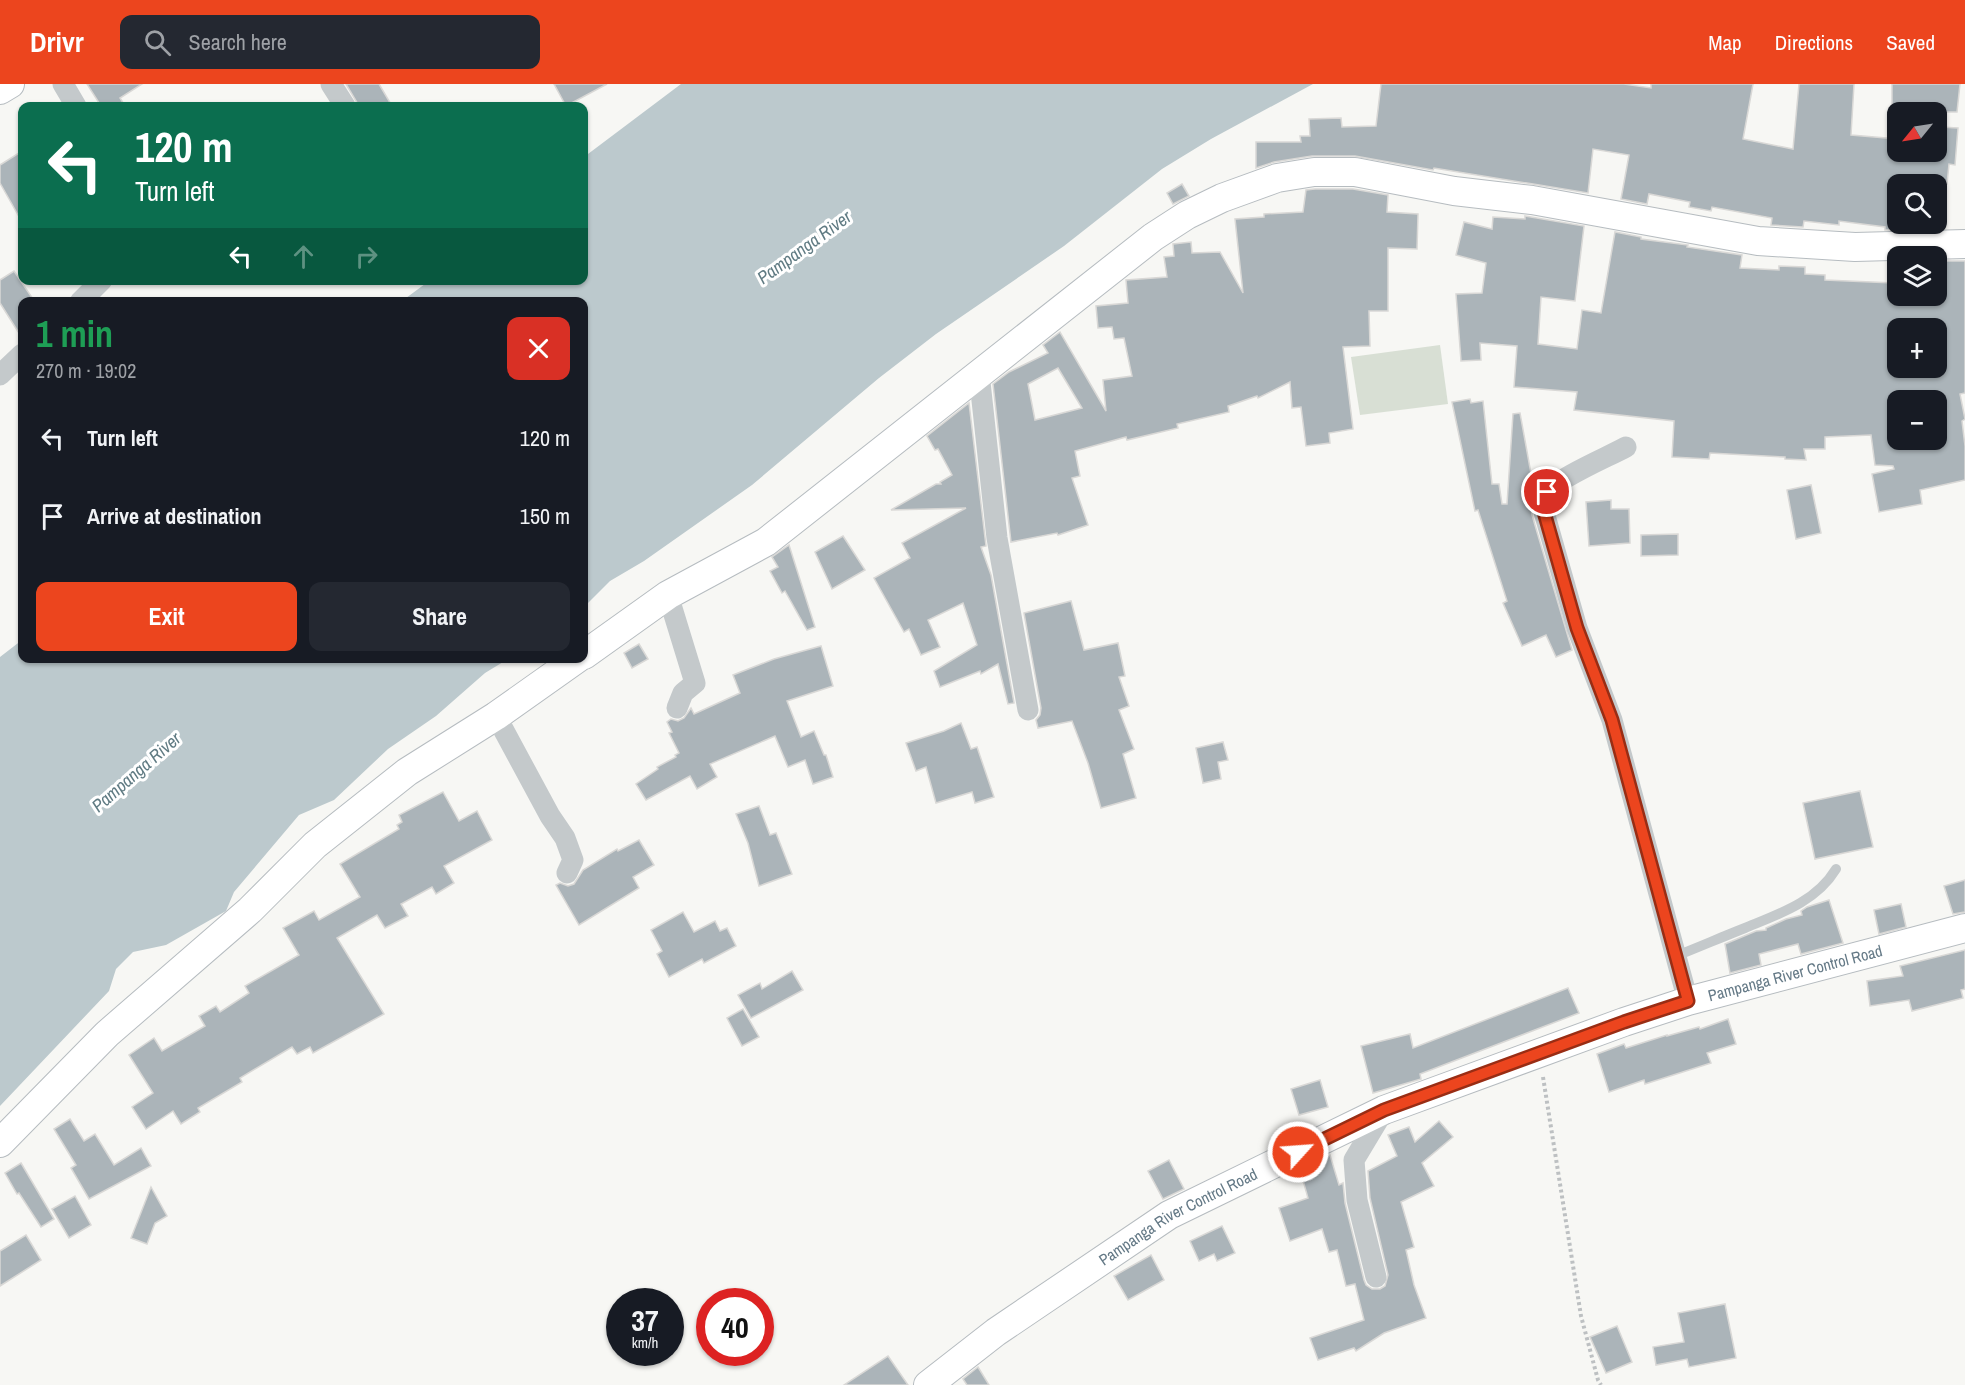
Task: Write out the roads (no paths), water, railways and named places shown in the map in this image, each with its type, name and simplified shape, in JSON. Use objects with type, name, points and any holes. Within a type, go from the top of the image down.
[{"type":"street","points":[[0,90],[10,84]]},
{"type":"street","points":[[63,84],[74,102]]},
{"type":"street","points":[[331,84],[342,102]]},
{"type":"street","points":[[588,652],[668,596],[766,542],[1152,237],[1187,215],[1222,198],[1277,178],[1314,172],[1355,172],[1454,191],[1532,200],[1758,241],[1855,247],[1965,244]]},
{"type":"street","points":[[85,297],[97,285]]},
{"type":"street","points":[[0,375],[18,358]]},
{"type":"street","points":[[979,373],[997,538],[1028,710]]},
{"type":"street","points":[[1626,447],[1574,473],[1547,492],[1544,512],[1577,628],[1612,720],[1688,1001]]},
{"type":"street","points":[[668,596],[695,683],[682,693],[677,708]]},
{"type":"street","points":[[0,1143],[107,1034],[250,910],[315,845],[406,772],[496,716],[571,663]]},
{"type":"street","points":[[496,716],[564,838],[573,860],[567,873]]},
{"type":"street","name":"Pampanga River Control Road","points":[[928,1385],[996,1332],[1169,1215],[1384,1110],[1624,1022],[1688,1001],[1965,928]]},
{"type":"street","points":[[1376,1277],[1357,1200],[1354,1160],[1384,1110]]},
{"type":"lane","points":[[1676,956],[1788,910],[1813,895],[1828,882],[1836,869]]},
{"type":"water","name":"Pampanga River","points":[[681,84],[1313,84],[1211,139],[1162,169],[1064,246],[936,334],[879,378],[752,485],[644,561],[610,581],[588,603],[588,297],[407,297],[424,285],[588,285],[588,154]]},
{"type":"water","name":"Pampanga River","points":[[18,643],[18,663],[501,663],[485,673],[436,716],[388,749],[334,800],[299,815],[234,892],[226,911],[166,945],[133,952],[116,969],[109,991],[0,1106],[0,657]]}]
